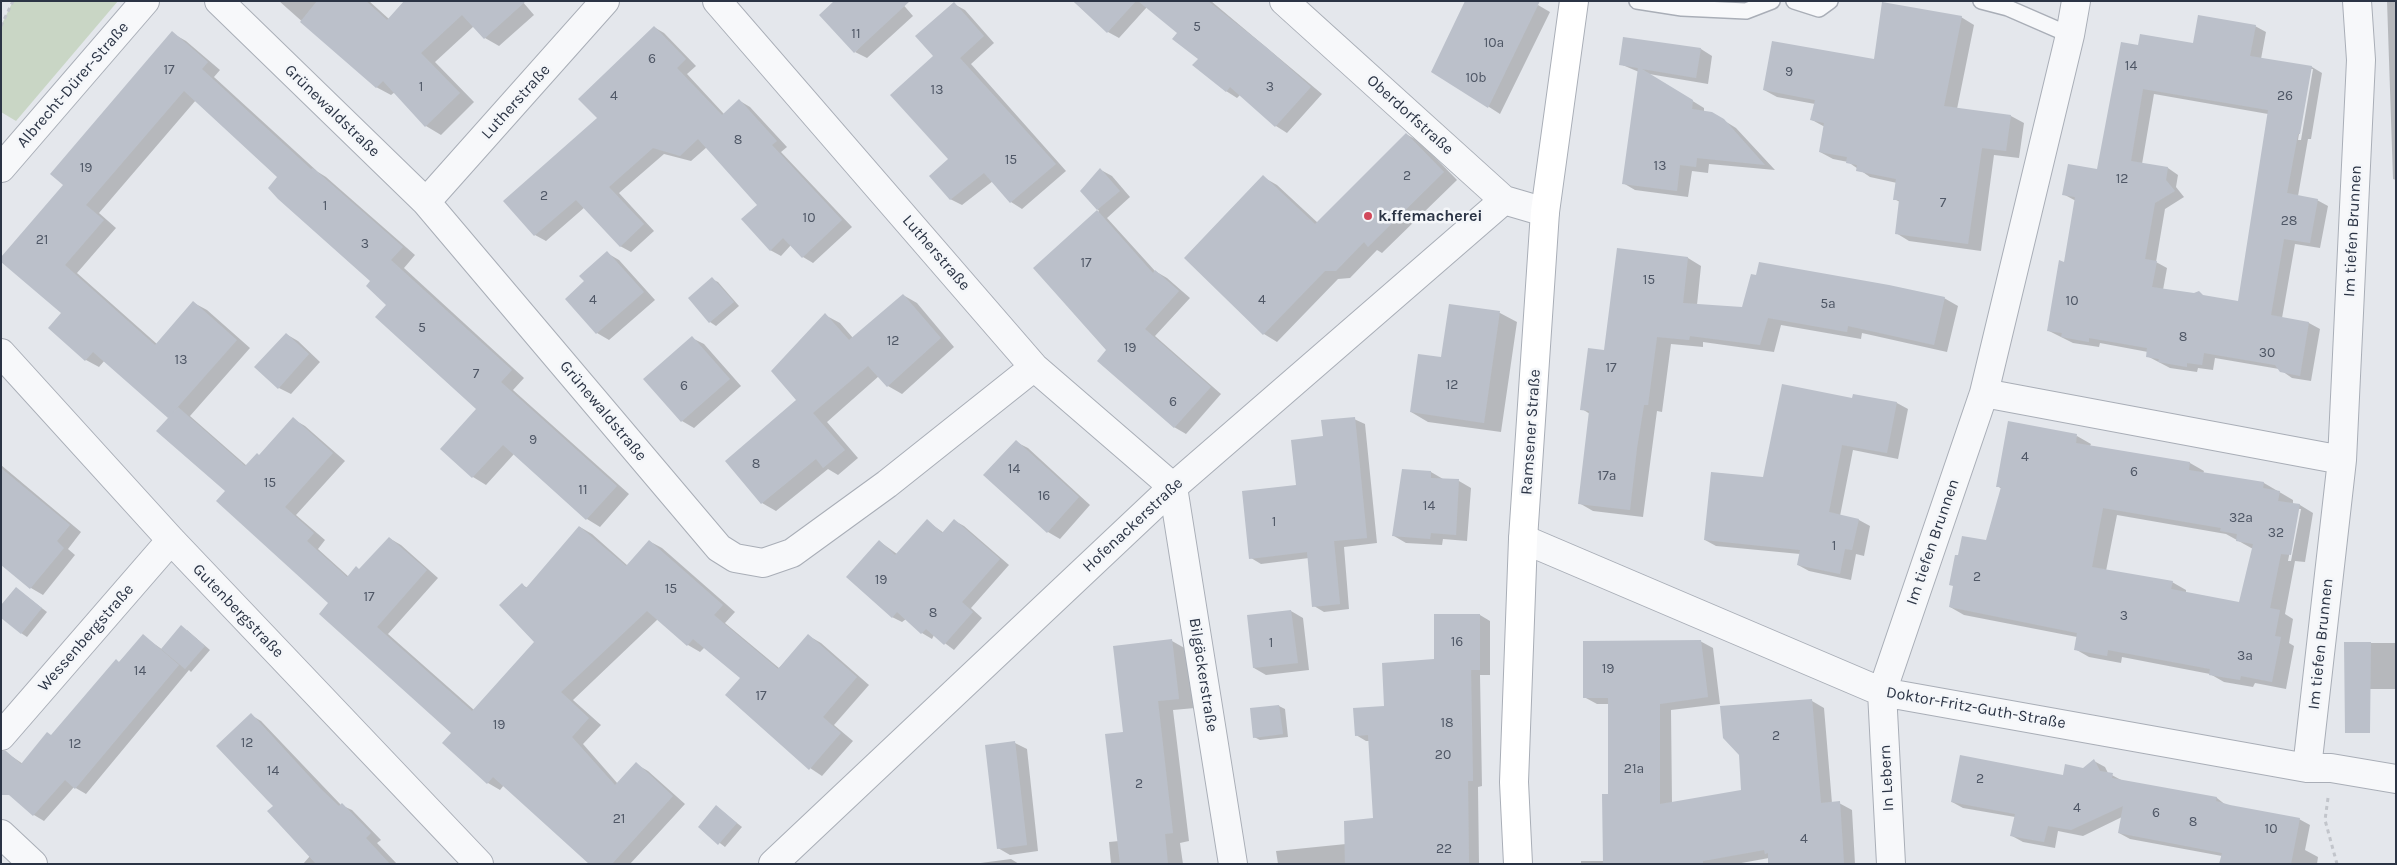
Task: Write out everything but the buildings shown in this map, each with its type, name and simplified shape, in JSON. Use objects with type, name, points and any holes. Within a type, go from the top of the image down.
[{"type":"main road","name":"Ramsener Straße","points":[[1518,864],[1514,782],[1523,539],[1545,212],[1574,1]]},
{"type":"street","name":"Albrecht-Dürer-Straße","points":[[1,168],[145,1]]},
{"type":"street","name":"Grünewaldstraße","points":[[219,1],[426,202],[718,548],[735,558],[764,564],[792,553],[887,484],[1034,366]]},
{"type":"street","name":"Lutherstraße","points":[[426,202],[605,1]]},
{"type":"street","name":"Lutherstraße","points":[[717,1],[1034,366],[1173,487]]},
{"type":"street","name":"Oberdorfstraße","points":[[1284,1],[1504,200],[1545,212]]},
{"type":"street","name":"Im tiefen Brunnen","points":[[1882,692],[1984,393],[2070,35],[2076,1]]},
{"type":"street","name":"Im tiefen Brunnen","points":[[2307,768],[2342,460],[2361,60],[2357,1]]},
{"type":"street","name":"Hofenackerstraße","points":[[773,864],[1173,487],[1504,200]]},
{"type":"street","name":"Gutenbergstraße","points":[[1,353],[171,540],[479,864]]},
{"type":"street","points":[[1984,393],[2342,460]]},
{"type":"street","name":"Bilgäckerstraße","points":[[1173,487],[1233,864]]},
{"type":"street","name":"Doktor-Fritz-Guth-Straße","points":[[1523,539],[1882,692],[2307,768],[2331,768],[2396,780]]},
{"type":"street","name":"Wessenbergstraße","points":[[1,736],[171,540]]},
{"type":"street","name":"In Lebern","points":[[1882,692],[1891,864]]},
{"type":"street","points":[[1,834],[33,864]]},
{"type":"lane","points":[[1637,1],[1682,8],[1746,11],[1772,1]]},
{"type":"lane","points":[[1794,1],[1819,9],[1830,1]]},
{"type":"lane","points":[[1982,1],[2008,8],[2070,35]]},
{"type":"path","points":[[1,26],[13,1]]},
{"type":"green space","points":[[13,1],[118,1],[16,121],[1,112],[1,26]]},
{"type":"place","name":"k.ffemacherei","points":[[1368,216]]}]
